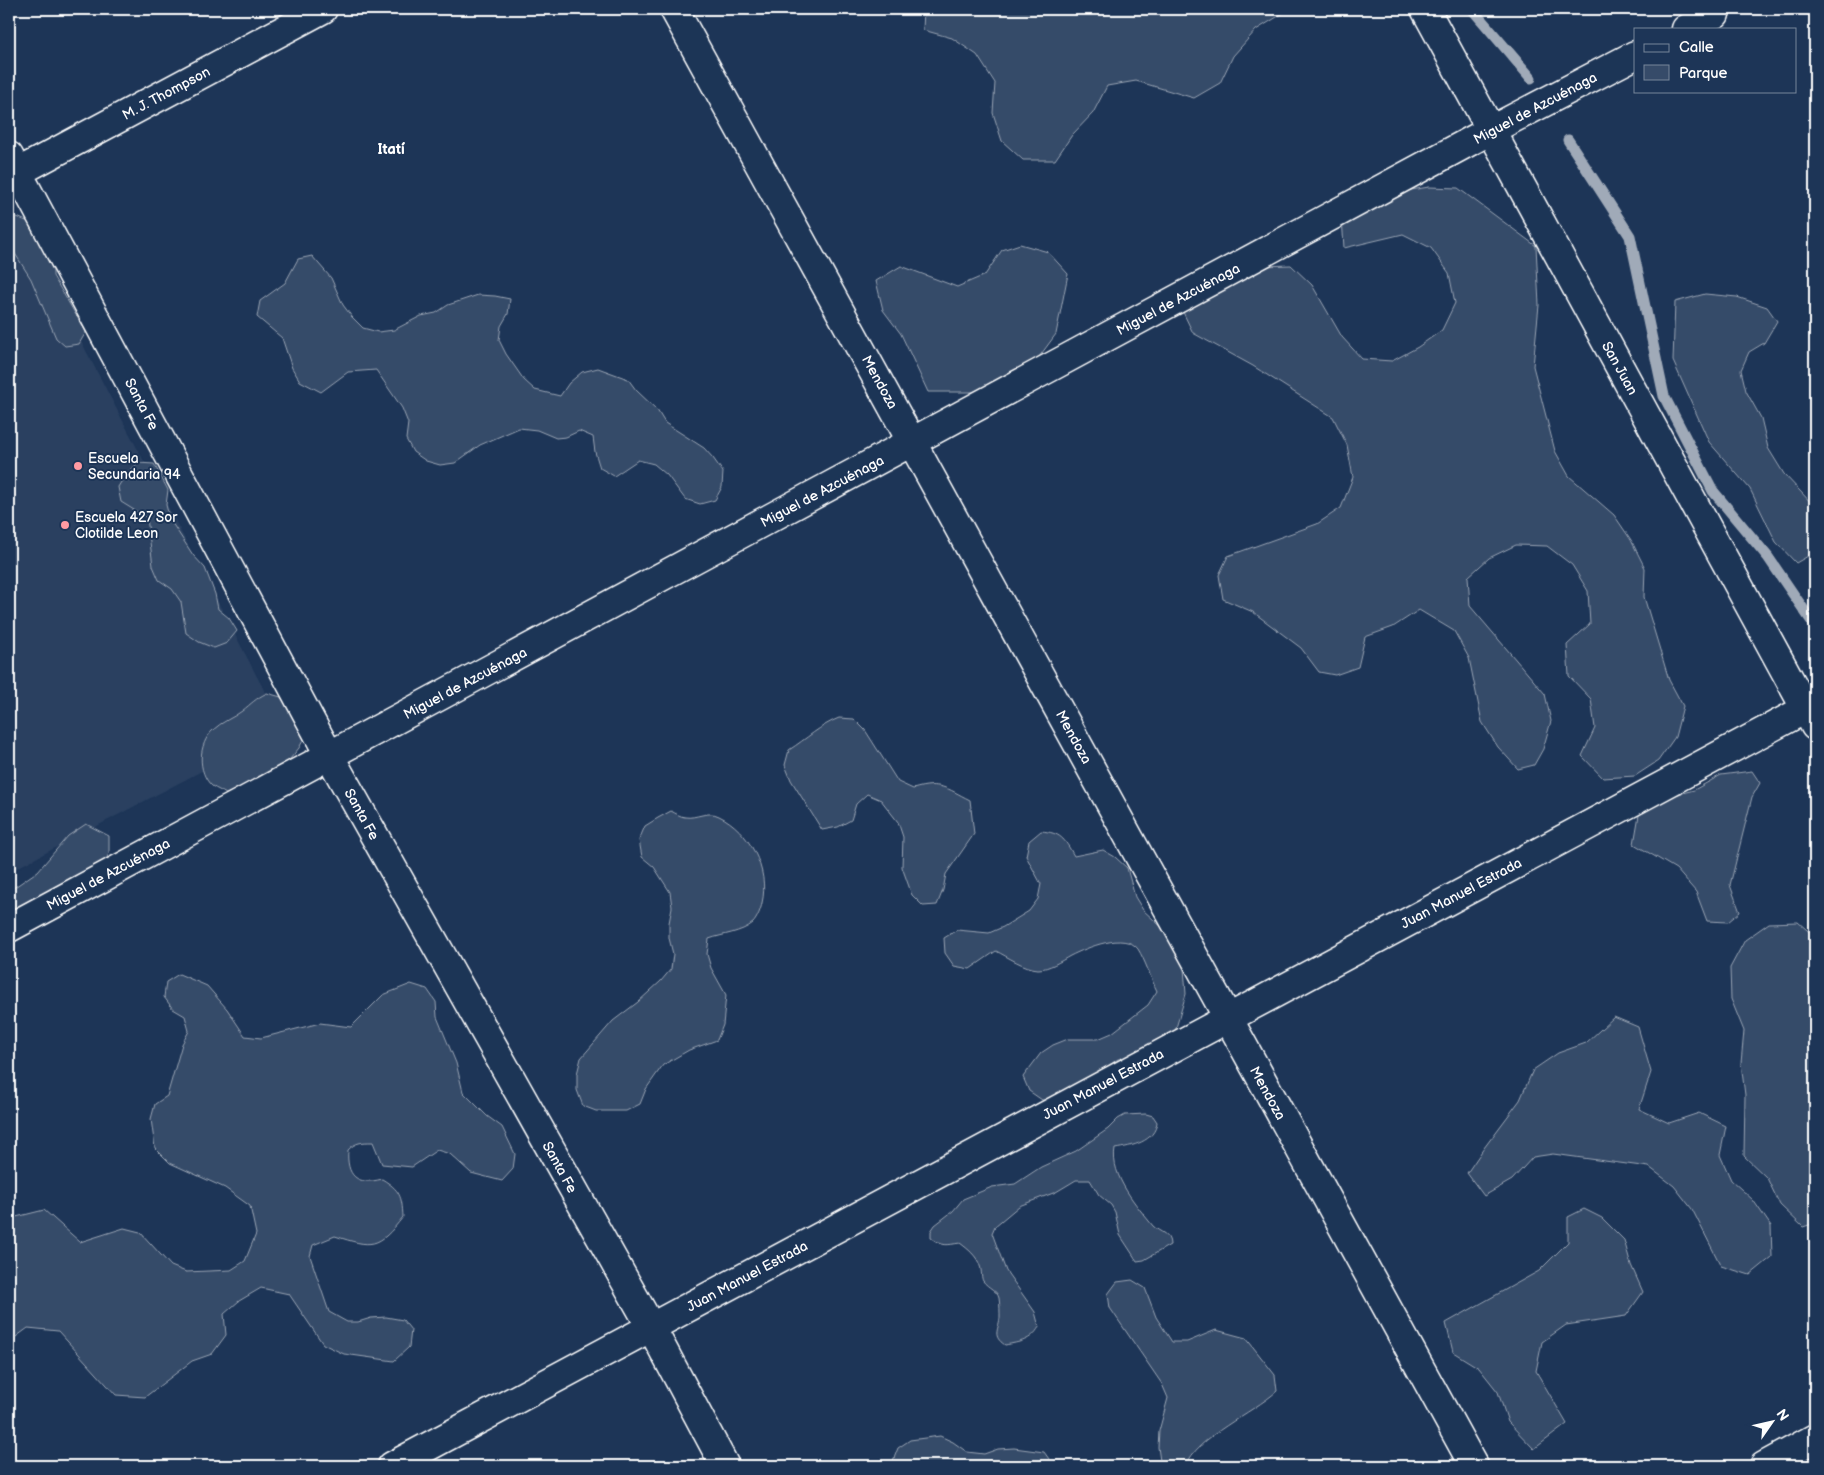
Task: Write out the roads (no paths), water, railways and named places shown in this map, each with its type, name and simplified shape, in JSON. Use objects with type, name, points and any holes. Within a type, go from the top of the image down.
[{"type":"street","name":"M. J. Thompson","points":[[12,168],[324,9]]},
{"type":"street","name":"Mendoza","points":[[674,9],[1474,1466]]},
{"type":"street","name":"San Juan","points":[[1425,9],[1812,713]]},
{"type":"street","points":[[1688,28],[1715,14]]},
{"type":"street","name":"Miguel de Azcuénaga","points":[[9,928],[1491,130],[1634,56]]},
{"type":"street","name":"Santa Fe","points":[[12,168],[329,755],[651,1328],[725,1466]]},
{"type":"street","name":"Juan Manuel Estrada","points":[[392,1466],[1227,1018],[1812,713]]},
{"type":"street","points":[[1764,1466],[1815,1438]]},
{"type":"waterway","points":[[1472,9],[1531,78]]},
{"type":"waterway","points":[[1568,140],[1630,236],[1664,396],[1713,491],[1768,557],[1815,626]]},
{"type":"place","name":"Escuela Secundaria 94","points":[[78,466]]},
{"type":"place","name":"Escuela 427 Sor Clotilde Leon","points":[[65,525]]},
{"type":"district","name":"Itatí","points":[[391,149]]}]
